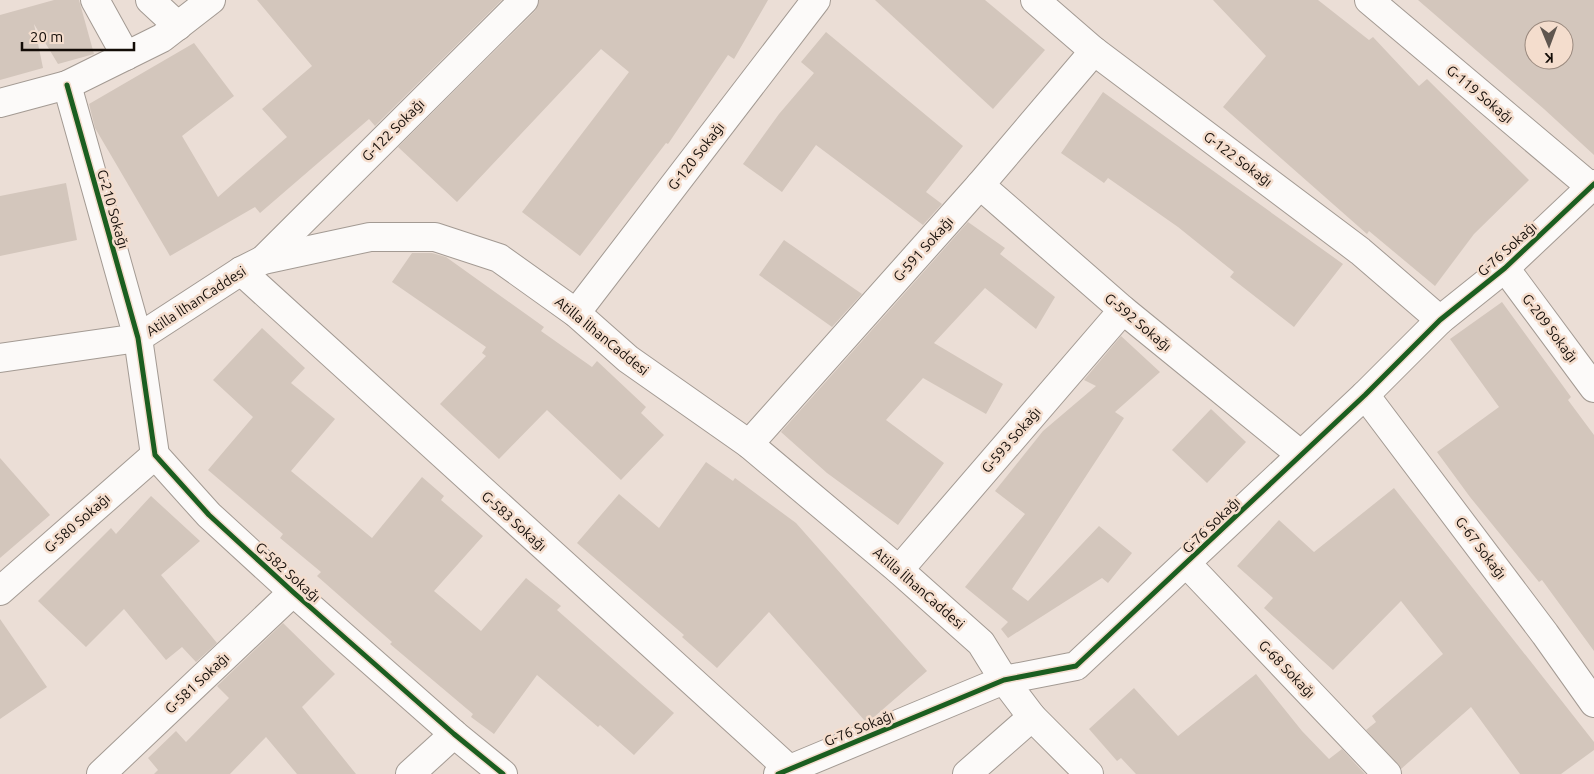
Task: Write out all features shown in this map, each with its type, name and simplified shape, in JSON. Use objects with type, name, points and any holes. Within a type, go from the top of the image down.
[{"type":"street","points":[[95,0],[126,56]]},
{"type":"street","points":[[150,0],[178,26]]},
{"type":"street","points":[[0,103],[67,85],[162,38],[211,0]]},
{"type":"street","name":"G-122 Sokağı","points":[[252,265],[524,0]]},
{"type":"street","name":"G-120 Sokağı","points":[[576,312],[816,0]]},
{"type":"street","name":"G-122 Sokağı","points":[[1036,0],[1094,51],[1360,251],[1440,320]]},
{"type":"street","name":"G-119 Sokağı","points":[[1369,0],[1592,186]]},
{"type":"street","name":"G-591 Sokağı","points":[[749,444],[980,185],[1094,51]]},
{"type":"street","name":"G-210 Sokağı","points":[[67,85],[138,338]]},
{"type":"street","name":"G-592 Sokağı","points":[[980,185],[1123,310],[1300,454]]},
{"type":"street","name":"G-76 Sokağı","points":[[784,771],[1004,680],[1076,666],[1187,564],[1300,454],[1365,395],[1440,320],[1505,268],[1592,186]]},
{"type":"street","name":"Atilla İlhanCaddesi","points":[[0,358],[138,338],[252,265],[370,237],[435,237],[499,258],[576,312],[628,360],[749,444],[899,570],[981,643],[1004,680],[1032,717],[1089,774]]},
{"type":"street","name":"G-583 Sokağı","points":[[252,265],[784,771]]},
{"type":"street","name":"G-209 Sokağı","points":[[1505,268],[1594,388]]},
{"type":"street","name":"G-593 Sokağı","points":[[899,570],[1123,310]]},
{"type":"street","points":[[138,338],[155,455]]},
{"type":"street","name":"G-67 Sokağı","points":[[1365,395],[1545,634],[1594,703]]},
{"type":"street","name":"G-580 Sokağı","points":[[0,591],[155,455]]},
{"type":"street","name":"G-582 Sokağı","points":[[155,455],[209,515],[454,734],[503,774]]},
{"type":"street","name":"G-68 Sokağı","points":[[1187,564],[1387,774]]},
{"type":"street","name":"G-581 Sokağı","points":[[102,774],[293,592]]},
{"type":"street","points":[[967,774],[1032,717]]},
{"type":"street","points":[[410,774],[454,734]]},
{"type":"building","points":[[54,0],[79,0],[94,54],[58,64],[34,24],[43,68],[0,80],[0,15]]},
{"type":"building","points":[[257,0],[502,0],[375,126],[369,119],[260,213],[255,207],[170,256],[95,128],[89,104],[194,43],[234,96],[182,136],[218,197],[287,137],[262,109],[312,66]]},
{"type":"building","points":[[539,0],[768,0],[734,59],[728,55],[668,144],[666,143],[580,256],[522,212],[629,72],[601,49],[457,202],[398,147],[535,11]]},
{"type":"building","points":[[875,0],[985,0],[1045,50],[993,109]]},
{"type":"building","points":[[1213,0],[1318,0],[1369,40],[1373,37],[1419,86],[1427,79],[1529,180],[1474,234],[1435,286],[1369,231],[1367,234],[1223,107],[1266,56]]},
{"type":"building","points":[[1418,0],[1594,0],[1594,155],[1544,109]]},
{"type":"building","points":[[826,32],[963,146],[926,192],[942,204],[923,225],[816,145],[782,192],[743,164],[779,114],[814,73],[801,62]]},
{"type":"building","points":[[1103,92],[1343,264],[1294,327],[1230,277],[1234,272],[1178,227],[1108,178],[1104,183],[1061,153]]},
{"type":"building","points":[[66,183],[77,240],[0,256],[0,196]]},
{"type":"building","points":[[968,222],[1005,248],[1000,254],[1055,297],[1036,329],[985,288],[934,343],[1003,384],[986,414],[923,378],[886,420],[944,463],[898,525],[827,473],[781,432]]},
{"type":"building","points":[[784,240],[862,294],[832,327],[759,275]]},
{"type":"building","points":[[412,253],[432,253],[446,257],[544,327],[541,331],[592,367],[597,361],[646,407],[641,413],[664,435],[621,480],[547,410],[499,459],[440,404],[486,356],[482,353],[486,347],[392,282]]},
{"type":"building","points":[[1502,302],[1571,397],[1568,400],[1594,435],[1594,651],[1542,580],[1539,582],[1470,497],[1437,452],[1499,407],[1450,339]]},
{"type":"building","points":[[262,328],[305,368],[291,383],[335,419],[291,471],[372,538],[422,477],[444,496],[441,500],[483,536],[434,591],[481,631],[526,578],[561,606],[557,610],[674,713],[634,755],[600,725],[598,727],[537,675],[494,734],[471,717],[473,714],[390,644],[392,642],[317,576],[321,572],[280,538],[283,534],[208,470],[253,417],[213,380]]},
{"type":"building","points":[[1121,336],[1160,372],[1115,412],[1124,418],[1012,589],[1028,601],[1099,526],[1132,553],[1108,583],[1102,578],[1008,638],[1001,629],[1008,622],[965,587],[1025,514],[995,491],[1043,431],[1096,386],[1084,380]]},
{"type":"building","points":[[1211,409],[1246,442],[1207,483],[1172,450]]},
{"type":"building","points":[[0,458],[50,515],[0,558]]},
{"type":"building","points":[[706,462],[733,481],[735,478],[796,523],[927,671],[874,717],[865,721],[769,612],[717,668],[682,637],[684,635],[577,543],[619,494],[659,528]]},
{"type":"building","points":[[1394,488],[1594,742],[1594,750],[1561,774],[1520,774],[1471,707],[1401,769],[1366,730],[1376,722],[1372,716],[1443,654],[1401,601],[1333,670],[1264,608],[1273,598],[1237,566],[1279,520],[1314,552]]},
{"type":"building","points":[[151,496],[200,541],[161,575],[217,643],[196,662],[182,647],[166,660],[124,609],[86,647],[38,601],[111,528],[116,534]]},
{"type":"building","points":[[0,619],[47,687],[0,719]]},
{"type":"building","points":[[283,623],[335,674],[302,707],[356,774],[297,774],[266,737],[230,774],[154,774],[158,770],[148,758],[176,731],[186,742],[229,698],[217,686]]},
{"type":"building","points":[[1256,674],[1302,731],[1329,759],[1342,749],[1365,774],[1136,774],[1121,758],[1117,761],[1089,729],[1134,688],[1178,736]]},
{"type":"cycle path","points":[[67,85],[138,338],[155,455],[209,515],[454,734],[503,774]]},
{"type":"cycle path","points":[[778,774],[1004,680],[1076,666],[1365,395],[1440,320],[1505,268],[1594,184]]}]
